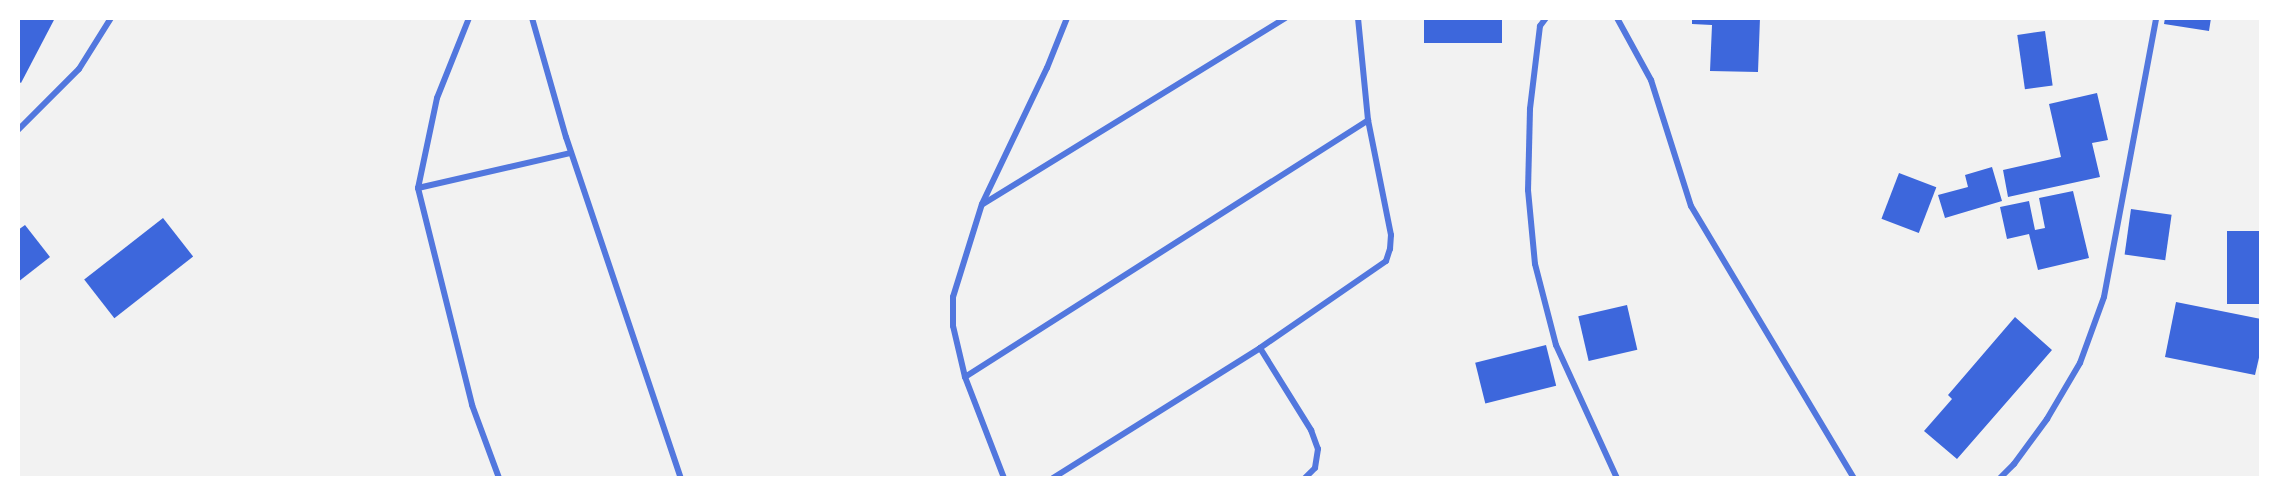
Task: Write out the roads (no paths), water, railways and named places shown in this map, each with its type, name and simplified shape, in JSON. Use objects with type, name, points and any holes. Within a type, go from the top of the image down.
[{"type":"street","points":[[18,130],[80,69],[111,18]]},
{"type":"street","points":[[469,18],[437,98],[418,188],[472,405],[499,478]]},
{"type":"street","points":[[532,18],[571,153],[681,478]]},
{"type":"street","points":[[1004,478],[965,377],[953,326],[953,297],[982,204],[1047,68],[1067,18]]},
{"type":"street","points":[[982,204],[1285,18]]},
{"type":"street","points":[[1053,478],[1260,348],[1386,261],[1391,235],[1368,120],[1358,18]]},
{"type":"street","points":[[1546,18],[1540,26],[1530,109],[1528,190],[1535,264],[1556,345],[1617,478]]},
{"type":"street","points":[[1617,18],[1651,80],[1691,206],[1854,478]]},
{"type":"street","points":[[2000,478],[2014,464],[2047,419],[2080,363],[2103,297],[2156,18]]},
{"type":"street","points":[[965,377],[1368,120]]},
{"type":"street","points":[[418,188],[571,153]]},
{"type":"street","points":[[1260,348],[1311,430],[1318,449],[1315,468],[1305,478]]}]
